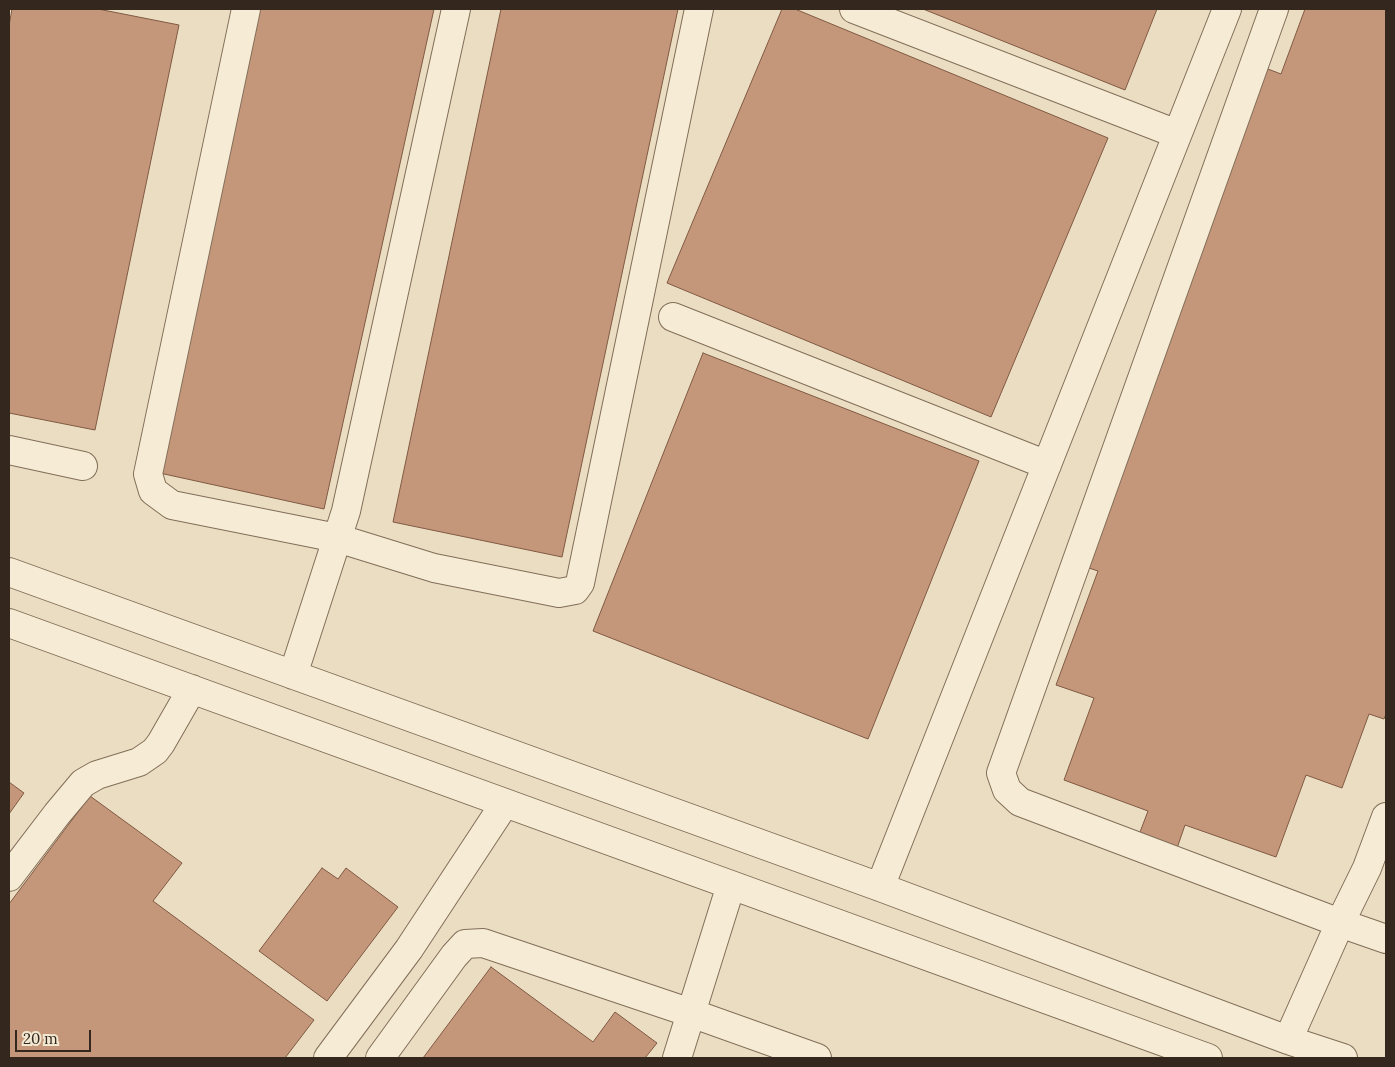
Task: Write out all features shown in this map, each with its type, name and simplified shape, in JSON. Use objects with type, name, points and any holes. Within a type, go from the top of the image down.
[{"type":"street","points":[[246,9],[148,474],[152,491],[172,505],[337,538],[434,568],[559,594],[575,590],[580,583],[699,9]]},
{"type":"street","points":[[293,675],[346,511],[456,9]]},
{"type":"street","points":[[854,9],[1177,134]]},
{"type":"street","points":[[880,888],[1227,9]]},
{"type":"street","points":[[1274,9],[1001,773],[1007,790],[1020,802],[1340,924],[1386,939]]},
{"type":"street","points":[[673,317],[1047,465]]},
{"type":"street","points":[[9,450],[83,466]]},
{"type":"street","points":[[9,572],[880,888],[1288,1040],[1343,1058]]},
{"type":"street","points":[[9,623],[1208,1058]]},
{"type":"street","points":[[9,877],[83,783],[97,775],[139,762],[155,751],[192,689]]},
{"type":"street","points":[[328,1058],[408,949],[505,803]]},
{"type":"street","points":[[1288,1040],[1340,924],[1377,871],[1386,817]]},
{"type":"street","points":[[677,1058],[731,885]]},
{"type":"street","points":[[380,1058],[454,956],[465,944],[483,943],[691,1013],[817,1058]]},
{"type":"building","points":[[12,9],[98,9],[179,25],[95,430],[9,413],[9,26]]},
{"type":"building","points":[[256,9],[434,9],[324,509],[155,472]]},
{"type":"building","points":[[501,9],[678,9],[562,557],[393,522]]},
{"type":"building","points":[[782,9],[795,9],[1108,138],[991,417],[667,283]]},
{"type":"building","points":[[923,9],[1157,9],[1125,90]]},
{"type":"building","points":[[1305,9],[1386,9],[1386,714],[1384,719],[1369,714],[1342,788],[1306,775],[1276,857],[1185,825],[1175,854],[1137,840],[1148,811],[1064,780],[1094,698],[1056,685],[1098,571],[1077,564],[1260,66],[1281,74]]},
{"type":"building","points":[[703,353],[979,461],[868,739],[593,631]]},
{"type":"building","points":[[9,782],[24,793],[9,814]]},
{"type":"building","points":[[90,796],[182,863],[153,901],[314,1020],[285,1058],[9,1058],[9,904]]},
{"type":"building","points":[[322,868],[338,879],[346,868],[398,907],[327,1001],[259,951]]},
{"type":"building","points":[[491,967],[593,1042],[615,1012],[657,1043],[645,1058],[423,1058]]}]
